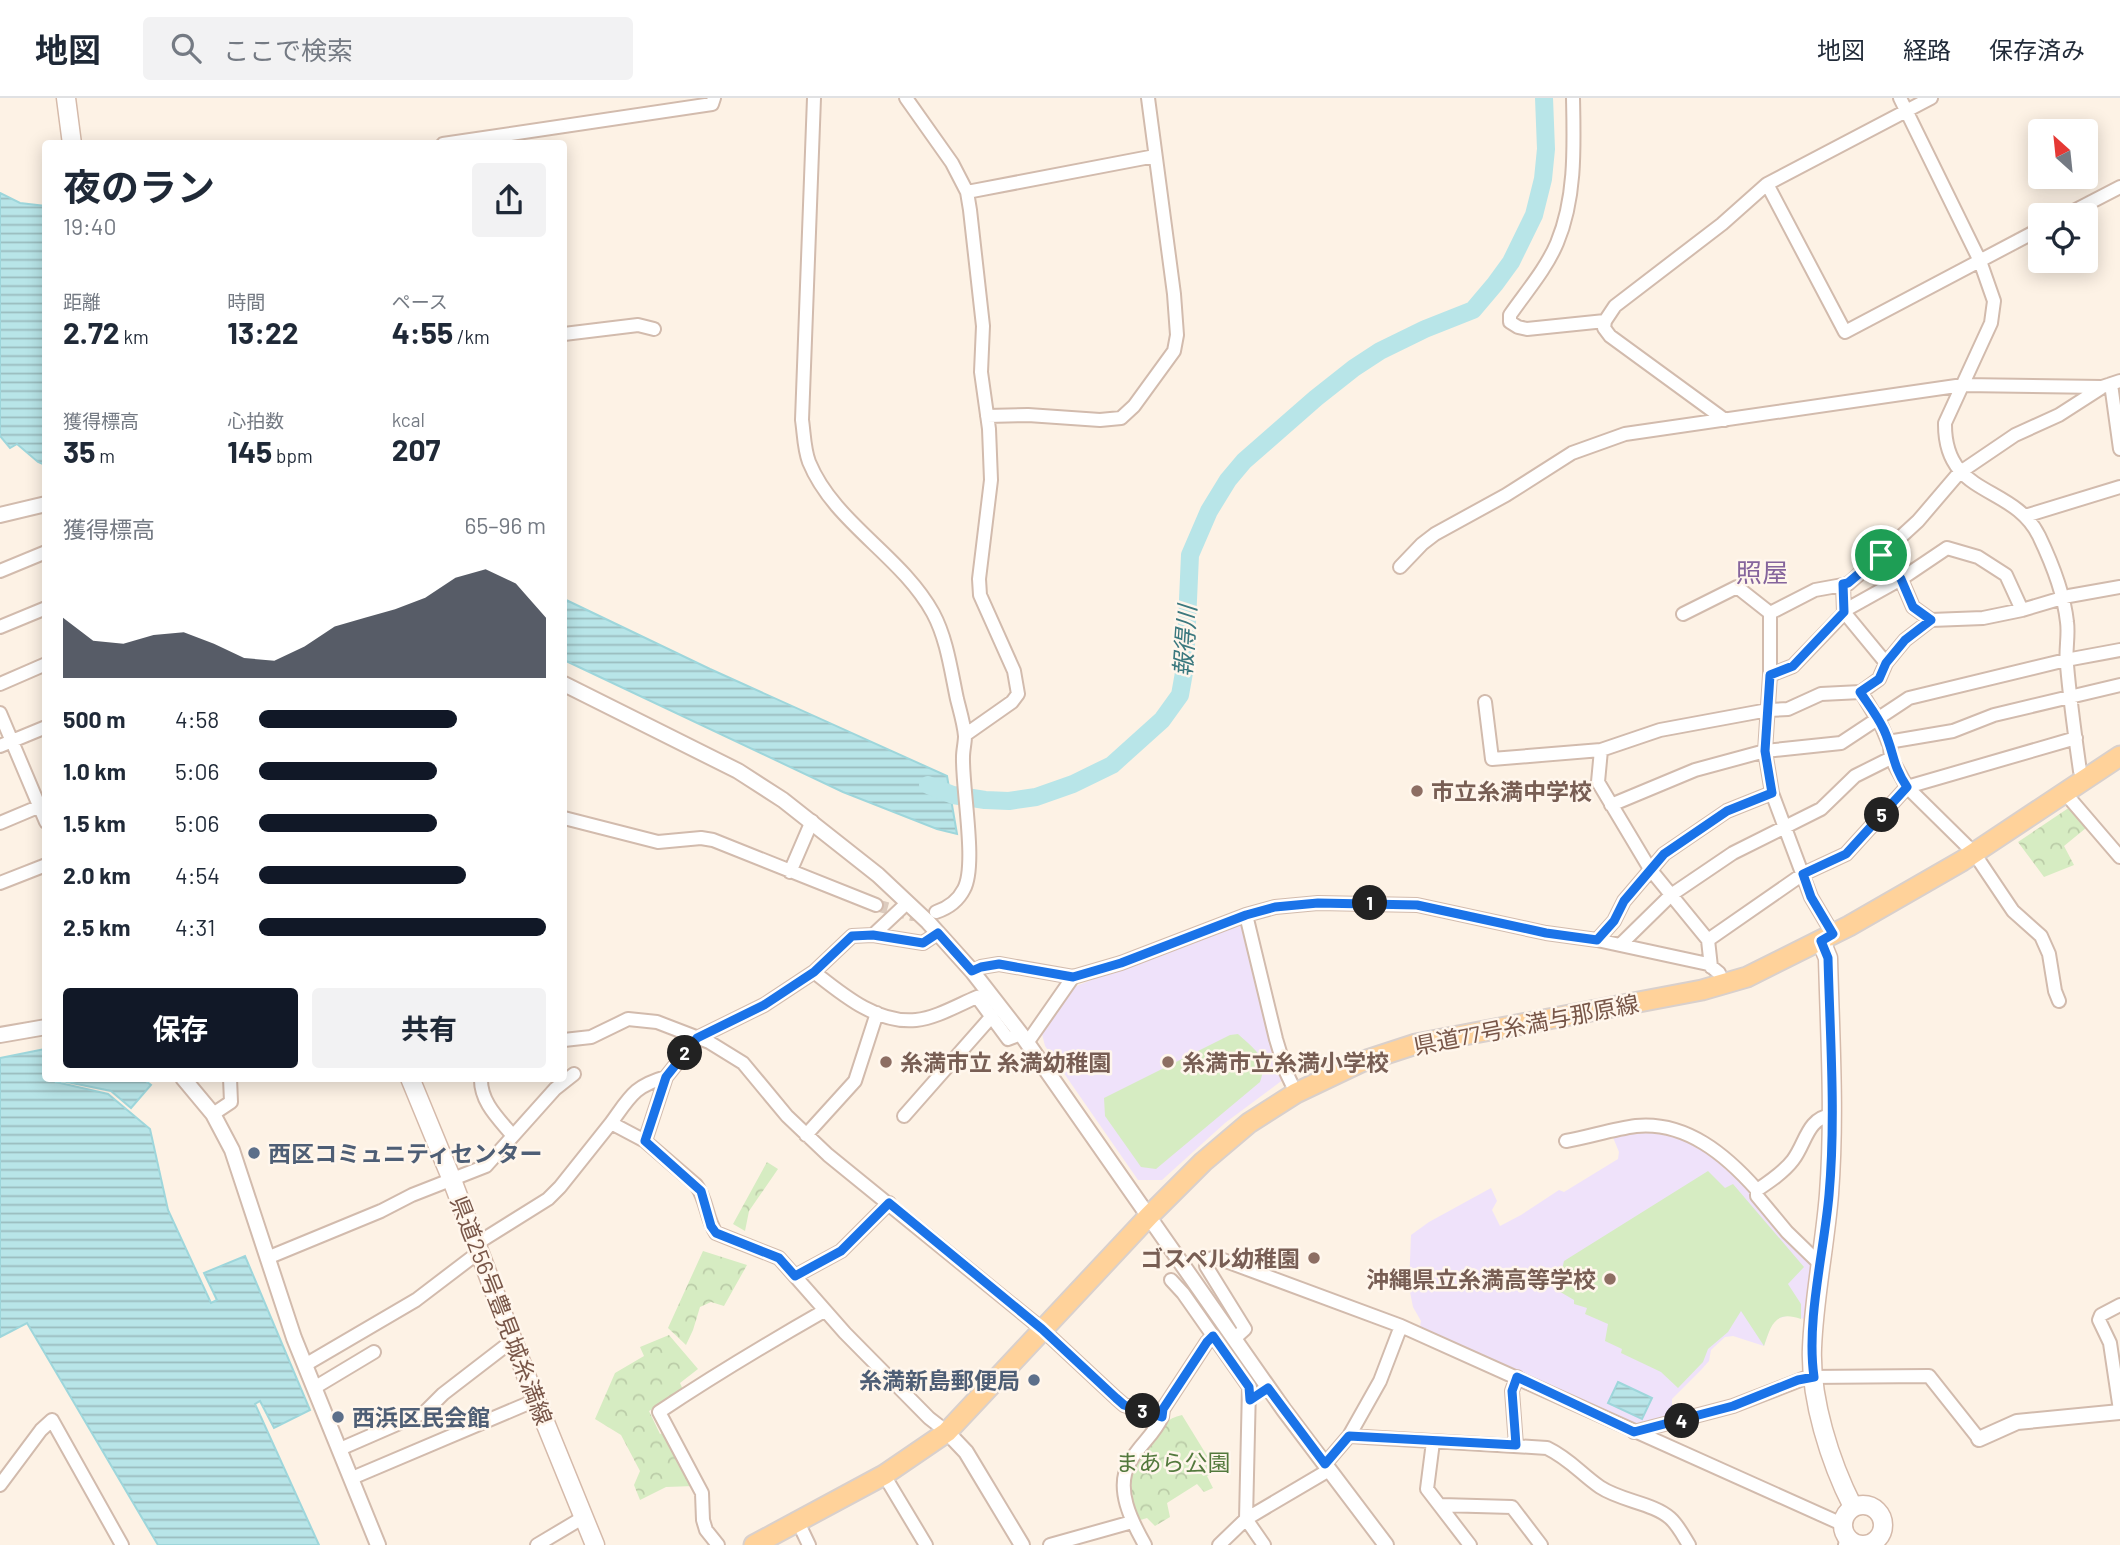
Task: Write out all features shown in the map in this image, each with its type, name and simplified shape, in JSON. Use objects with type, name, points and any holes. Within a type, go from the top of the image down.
[{"type":"main road","points":[[66,98],[71,140]]},
{"type":"main road","name":"県道77号糸満与那原線","points":[[754,1545],[884,1475],[947,1432],[1149,1216],[1234,1135],[1296,1093],[1361,1062],[1416,1044],[1675,996],[1724,984],[1756,972],[1827,937],[1974,853],[2120,756]]},
{"type":"main road","points":[[1827,937],[1832,1115],[1829,1194],[1812,1349],[1817,1398],[1832,1457],[1853,1507]]},
{"type":"main road","name":"県道256号豊見城糸満線","points":[[412,1082],[595,1544]]},
{"type":"main road","points":[[1866,1505],[1878,1511],[1882,1530],[1875,1543],[1849,1543],[1842,1524],[1844,1517],[1853,1507],[1866,1505]]},
{"type":"street","points":[[470,140],[712,104],[715,98]]},
{"type":"street","points":[[814,98],[802,420],[807,458],[818,481],[835,503],[909,578],[934,615],[946,646],[965,735],[963,757],[969,849],[968,876],[965,888],[946,908],[936,912]]},
{"type":"street","points":[[906,98],[952,163],[967,192],[983,326],[981,372],[991,480],[979,579],[980,595],[1014,671],[1018,694],[1012,702],[965,735]]},
{"type":"street","points":[[987,416],[1028,415],[1100,420],[1121,418],[1134,406],[1174,351],[1176,321],[1148,98]]},
{"type":"street","points":[[1573,98],[1572,175],[1567,211],[1557,243],[1541,272],[1510,315],[1510,322],[1527,328],[1605,321]]},
{"type":"street","points":[[1900,98],[1980,261],[1994,301],[1990,323],[1945,424],[1949,451],[1959,473],[2015,506],[2040,537],[2062,598],[2067,623],[2066,660],[2070,695],[2080,771],[2085,780]]},
{"type":"street","points":[[1725,420],[1610,336],[1604,328],[1605,321],[1615,306],[1722,224],[1767,184],[1931,98]]},
{"type":"street","points":[[967,192],[1155,156]]},
{"type":"street","points":[[1767,184],[1845,332],[2028,235]]},
{"type":"street","points":[[2089,203],[2120,187]]},
{"type":"street","points":[[567,334],[638,325],[654,329]]},
{"type":"street","points":[[1400,567],[1436,534],[1506,495],[1572,453],[1625,435],[1963,385],[2111,384]]},
{"type":"street","points":[[2111,384],[2120,449]]},
{"type":"street","points":[[1770,613],[1815,590],[1848,583],[1918,521],[1959,473],[2015,435],[2059,415],[2111,384]]},
{"type":"street","points":[[2025,516],[2120,487]]},
{"type":"street","points":[[0,515],[42,505]]},
{"type":"street","points":[[1770,675],[1793,666],[1844,612],[1947,548],[1978,557],[2006,575],[2022,610]]},
{"type":"street","points":[[0,571],[42,554]]},
{"type":"street","points":[[1881,555],[1901,579],[1913,607],[1931,620]]},
{"type":"street","points":[[1843,584],[1844,612],[1886,663]]},
{"type":"street","points":[[1682,614],[1737,587],[1770,613]]},
{"type":"street","points":[[1485,702],[1492,759],[1601,750],[1660,730],[1768,710],[1788,709],[1821,694],[1860,692],[1879,679],[1886,663],[1905,640],[1931,620],[1983,618],[2120,587]]},
{"type":"street","points":[[0,627],[42,610]]},
{"type":"street","points":[[1770,613],[1770,675],[1765,751],[1772,793],[1827,937]]},
{"type":"street","points":[[1611,805],[1695,770],[1765,751],[1841,743],[1909,698],[2066,660],[2120,650]]},
{"type":"street","points":[[0,684],[42,666]]},
{"type":"street","points":[[1888,742],[1952,731],[1994,715],[2120,685]]},
{"type":"street","points":[[567,686],[738,771],[812,821],[878,875],[938,933],[972,971],[1024,1039],[1268,1388],[1387,1545]]},
{"type":"street","points":[[1860,692],[1878,720],[1888,742],[1891,758],[1907,787],[1974,853],[2013,911],[2042,936],[2049,954],[2059,1000]]},
{"type":"street","points":[[0,713],[6,744],[42,805],[0,823]]},
{"type":"street","points":[[6,744],[42,729]]},
{"type":"street","points":[[1708,940],[1803,874],[1846,854],[1907,787],[2076,738]]},
{"type":"street","points":[[1601,750],[1598,782],[1650,869],[1708,940],[1711,967]]},
{"type":"street","points":[[1620,945],[1671,895],[1733,853],[1821,809],[1855,776],[1891,758]]},
{"type":"street","points":[[1597,940],[1614,921],[1624,901],[1650,869],[1684,839],[1727,811],[1772,793]]},
{"type":"street","points":[[2064,793],[2120,857]]},
{"type":"street","points":[[567,819],[658,842],[701,838],[713,840],[876,905]]},
{"type":"street","points":[[790,872],[812,821]]},
{"type":"street","points":[[0,883],[42,866]]},
{"type":"street","points":[[873,935],[907,903]]},
{"type":"street","points":[[972,971],[999,964],[1073,977],[1121,963],[1246,915],[1275,907],[1318,903],[1387,903],[1417,905],[1708,964],[1719,974],[1724,984]]},
{"type":"street","points":[[1246,915],[1276,1039],[1296,1093]]},
{"type":"street","points":[[645,1141],[666,1077],[697,1038],[764,1005],[814,972],[852,936],[873,935],[923,943],[938,933]]},
{"type":"street","points":[[814,972],[843,994],[877,1013],[916,1020],[977,997],[1008,1039],[1024,1039]]},
{"type":"street","points":[[1024,1039],[1073,977]]},
{"type":"street","points":[[806,1135],[855,1081],[877,1013]]},
{"type":"street","points":[[904,1116],[992,1016]]},
{"type":"street","points":[[567,1040],[591,1037],[628,1019],[657,1022],[709,1042],[743,1063],[806,1135],[828,1155],[1042,1329],[1124,1405],[1162,1417]]},
{"type":"street","points":[[0,1035],[42,1028]]},
{"type":"street","points":[[567,1080],[574,1074]]},
{"type":"street","points":[[305,1365],[416,1300],[478,1248],[548,1199],[639,1087],[666,1077]]},
{"type":"street","points":[[186,1082],[213,1114],[232,1150],[305,1365],[379,1545]]},
{"type":"street","points":[[213,1114],[231,1102],[230,1082]]},
{"type":"street","points":[[482,1082],[490,1107],[513,1136]]},
{"type":"street","points":[[267,1258],[486,1166],[564,1082]]},
{"type":"street","points":[[1821,1265],[1787,1232],[1756,1196],[1758,1190],[1792,1162],[1815,1122],[1832,1115]]},
{"type":"street","points":[[611,1123],[645,1141],[701,1191],[711,1226],[716,1233],[779,1258],[824,1311],[966,1452],[1022,1545]]},
{"type":"street","points":[[1566,1140],[1635,1126],[1679,1131],[1703,1142],[1723,1156],[1758,1190]]},
{"type":"street","points":[[795,1276],[841,1251],[889,1203]]},
{"type":"street","points":[[1234,1339],[1245,1329],[1206,1266],[1207,1261],[1215,1257],[1401,1326],[1842,1524]]},
{"type":"street","points":[[1171,1280],[1249,1387],[1246,1519],[1264,1545]]},
{"type":"street","points":[[1634,1432],[1733,1406],[1798,1380],[1814,1377],[1929,1376],[1979,1439],[2017,1422],[2120,1411],[2110,1343],[2099,1320],[2101,1315],[2120,1305]]},
{"type":"street","points":[[718,1545],[706,1530],[702,1493],[659,1412],[715,1374],[756,1353],[824,1311]]},
{"type":"street","points":[[1219,1545],[1246,1519],[1327,1466],[1349,1436],[1380,1381],[1401,1326]]},
{"type":"street","points":[[1145,1545],[1132,1522],[1125,1496],[1129,1462],[1155,1432],[1163,1409],[1213,1336]]},
{"type":"street","points":[[340,1449],[425,1412],[443,1394],[513,1340]]},
{"type":"street","points":[[314,1388],[374,1352]]},
{"type":"street","points":[[1516,1445],[1512,1391],[1517,1377]]},
{"type":"street","points":[[1250,1400],[1268,1388]]},
{"type":"street","points":[[352,1478],[536,1400]]},
{"type":"street","points":[[0,1485],[41,1430],[52,1420],[122,1545]]},
{"type":"street","points":[[1349,1436],[1548,1448],[1565,1456],[1598,1486],[1619,1498],[1660,1512],[1671,1519],[1689,1545]]},
{"type":"street","points":[[1433,1442],[1427,1489],[1470,1545]]},
{"type":"street","points":[[884,1475],[925,1545]]},
{"type":"street","points":[[1441,1505],[1512,1507],[1541,1545]]},
{"type":"street","points":[[537,1545],[584,1517]]},
{"type":"street","points":[[798,1522],[810,1545]]},
{"type":"street","points":[[1050,1545],[1132,1522]]},
{"type":"shaded area","name":"糸満市立糸満小学校","points":[[1239,923],[1244,928],[1284,1079],[1225,1123],[1162,1180],[1138,1180],[1045,1046],[1042,1034],[1044,1027],[1076,986]]},
{"type":"shaded area","name":"沖縄県立糸満高等学校","points":[[1633,1130],[1658,1130],[1698,1142],[1748,1185],[1750,1198],[1782,1237],[1812,1266],[1804,1319],[1790,1315],[1776,1319],[1771,1325],[1764,1346],[1733,1336],[1725,1337],[1711,1350],[1709,1361],[1672,1399],[1672,1419],[1639,1426],[1420,1327],[1421,1321],[1413,1307],[1409,1287],[1411,1235],[1429,1222],[1491,1188],[1497,1201],[1492,1210],[1500,1226],[1559,1190],[1564,1192],[1618,1159],[1619,1152],[1612,1135]]},
{"type":"green space","points":[[2070,807],[2086,828],[2064,846],[2074,865],[2044,877],[2018,842]]},
{"type":"green space","points":[[1238,1034],[1259,1055],[1263,1066],[1260,1082],[1156,1169],[1141,1167],[1105,1116],[1104,1098],[1230,1035]]},
{"type":"green space","points":[[767,1162],[778,1169],[749,1211],[745,1231],[733,1224]]},
{"type":"green space","points":[[1708,1171],[1725,1188],[1733,1184],[1804,1267],[1788,1284],[1801,1304],[1801,1319],[1785,1316],[1775,1321],[1764,1346],[1741,1311],[1728,1332],[1708,1349],[1703,1362],[1678,1388],[1661,1372],[1621,1353],[1622,1349],[1605,1341],[1608,1324],[1585,1314],[1587,1308],[1574,1304],[1574,1300],[1557,1290],[1564,1261]]},
{"type":"green space","points":[[703,1251],[747,1265],[724,1306],[711,1302],[700,1307],[686,1345],[668,1328]]},
{"type":"green space","points":[[669,1335],[698,1369],[680,1383],[684,1392],[649,1411],[660,1434],[665,1432],[694,1486],[666,1487],[640,1500],[634,1485],[640,1471],[621,1435],[595,1419],[615,1373],[644,1356],[640,1347]]},
{"type":"green space","name":"まあら公園","points":[[1182,1415],[1217,1472],[1207,1476],[1213,1488],[1204,1492],[1197,1484],[1167,1503],[1170,1517],[1155,1526],[1147,1518],[1137,1521],[1131,1486],[1134,1468],[1161,1427],[1172,1418]]},
{"type":"water","points":[[0,193],[20,203],[42,206],[42,464],[17,444],[10,448],[0,436]]},
{"type":"water","points":[[567,600],[710,669],[947,776],[957,834],[937,829],[843,792],[567,661]]},
{"type":"water","points":[[42,1050],[42,1082],[56,1082],[108,1094],[150,1129],[168,1210],[211,1303],[217,1300],[204,1273],[245,1256],[310,1410],[274,1428],[260,1401],[255,1404],[319,1545],[158,1545],[27,1323],[0,1337],[0,1058]]},
{"type":"water","points":[[67,1082],[147,1082],[151,1085],[131,1108],[111,1091]]},
{"type":"water","points":[[1618,1382],[1652,1398],[1642,1419],[1608,1403]]},
{"type":"waterway","name":"報得川","points":[[928,785],[953,795],[985,800],[1009,801],[1036,797],[1073,784],[1112,765],[1162,720],[1180,695],[1185,667],[1190,555],[1209,511],[1228,480],[1244,461],[1354,368],[1380,351],[1425,329],[1473,310],[1495,284],[1511,262],[1534,215],[1543,179],[1546,149],[1544,98]]},
{"type":"tunnel","points":[[876,905],[912,915],[924,915]]},
{"type":"place","name":"市立糸満中学校","points":[[1417,791]]},
{"type":"place","name":"糸満市立 糸満幼稚園","points":[[886,1062]]},
{"type":"place","name":"糸満市立糸満小学校","points":[[1168,1062]]},
{"type":"place","name":"西区コミュニティセンター","points":[[254,1153]]},
{"type":"place","name":"ゴスペル幼稚園","points":[[1314,1258]]},
{"type":"place","name":"沖縄県立糸満高等学校","points":[[1610,1279]]},
{"type":"place","name":"糸満新島郵便局","points":[[1034,1380]]},
{"type":"place","name":"西浜区民会館","points":[[338,1417]]},
{"type":"district","name":"照屋","points":[[1762,571]]},
{"type":"route","points":[[1881,555],[1901,579],[1913,607],[1931,620],[1921,625],[1905,640],[1886,663],[1879,679],[1860,692],[1882,727],[1890,746],[1891,758],[1907,787],[1846,854],[1803,874],[1811,897],[1833,934],[1821,941],[1828,958],[1832,1115],[1829,1194],[1812,1349],[1814,1377],[1798,1380],[1733,1406],[1634,1432],[1517,1377],[1512,1391],[1516,1445],[1349,1436],[1325,1464],[1268,1388],[1250,1400],[1249,1387],[1213,1336],[1163,1409],[1162,1417],[1137,1410],[1124,1405],[1042,1329],[889,1203],[841,1251],[795,1276],[779,1258],[716,1233],[711,1226],[701,1191],[645,1141],[666,1077],[697,1038],[764,1005],[814,972],[852,936],[873,935],[923,943],[938,933],[972,971],[999,964],[1073,977],[1121,963],[1246,915],[1275,907],[1318,903],[1417,905],[1546,933],[1597,940],[1614,921],[1624,901],[1664,854],[1727,811],[1772,793],[1765,751],[1770,675],[1793,666],[1844,612],[1843,584],[1848,583],[1881,555]]}]
